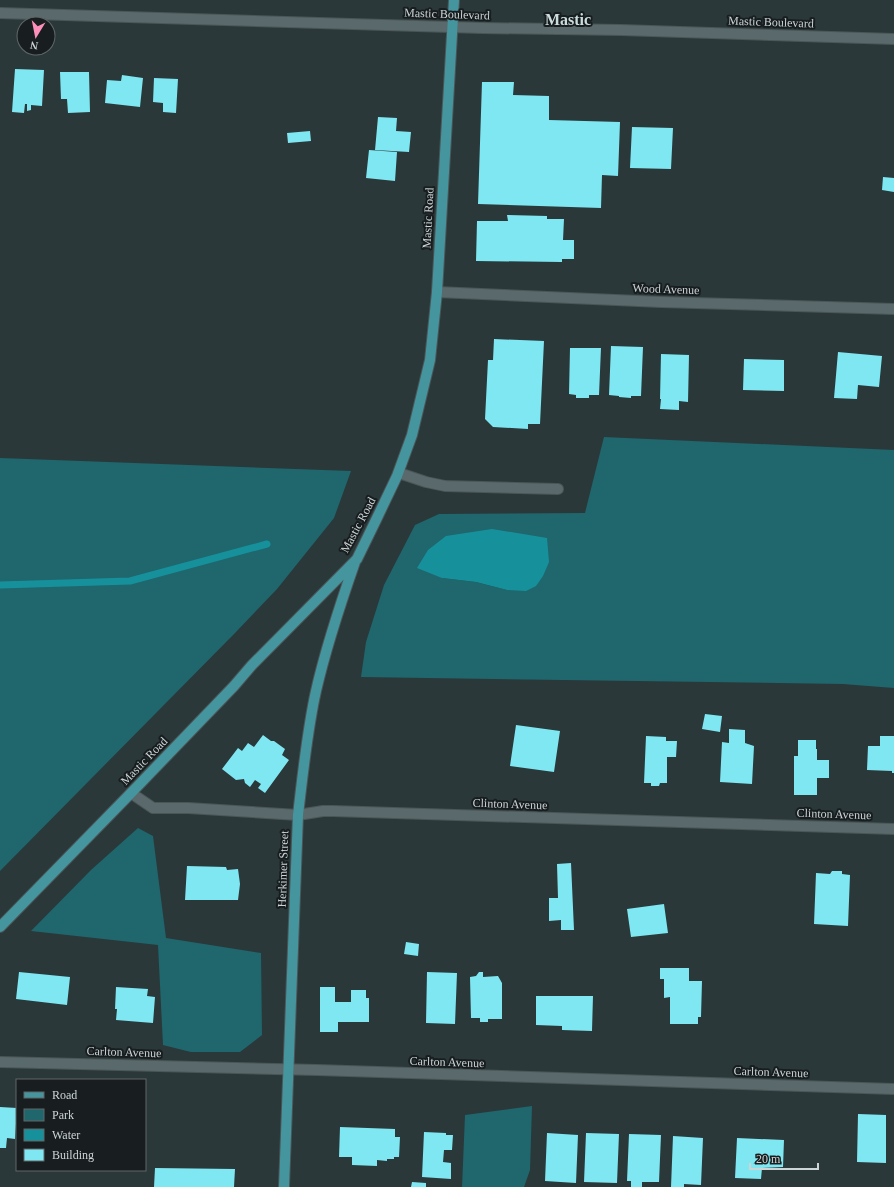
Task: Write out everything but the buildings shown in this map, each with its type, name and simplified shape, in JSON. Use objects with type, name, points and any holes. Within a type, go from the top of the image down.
[{"type":"main road","name":"Mastic Road","points":[[0,927],[234,686],[252,665],[324,593],[356,558],[399,473],[412,435],[430,360],[437,292],[454,0]]},
{"type":"main road","name":"Herkimer Street","points":[[284,1187],[298,815],[316,691],[335,623],[356,558]]},
{"type":"street","name":"Mastic Boulevard","points":[[0,13],[894,39]]},
{"type":"street","name":"Wood Avenue","points":[[437,292],[661,302],[894,309]]},
{"type":"street","points":[[399,473],[426,482],[445,486],[558,489]]},
{"type":"street","name":"Clinton Avenue","points":[[131,793],[154,808],[188,808],[298,815],[333,811],[894,829]]},
{"type":"street","name":"Carlton Avenue","points":[[0,1062],[894,1089]]},
{"type":"green space","points":[[604,437],[894,450],[894,688],[843,684],[361,677],[366,642],[384,585],[415,525],[439,514],[585,513]],"holes":[[[549,562],[507,590],[476,582],[442,578]]]},
{"type":"green space","points":[[0,458],[351,471],[334,518],[277,589],[0,871]]},
{"type":"green space","points":[[138,828],[153,836],[166,938],[261,953],[262,1035],[240,1052],[191,1052],[163,1045],[158,945],[31,931],[91,870]]},
{"type":"green space","points":[[532,1106],[530,1170],[524,1187],[462,1187],[465,1115]]},
{"type":"water","points":[[492,529],[547,538],[549,562],[543,576],[536,586],[526,591],[507,590],[476,582],[442,578],[417,568],[428,550],[446,536]]},
{"type":"waterway","points":[[0,585],[130,581],[267,544]]},
{"type":"district","name":"Mastic","points":[[568,19]]}]
